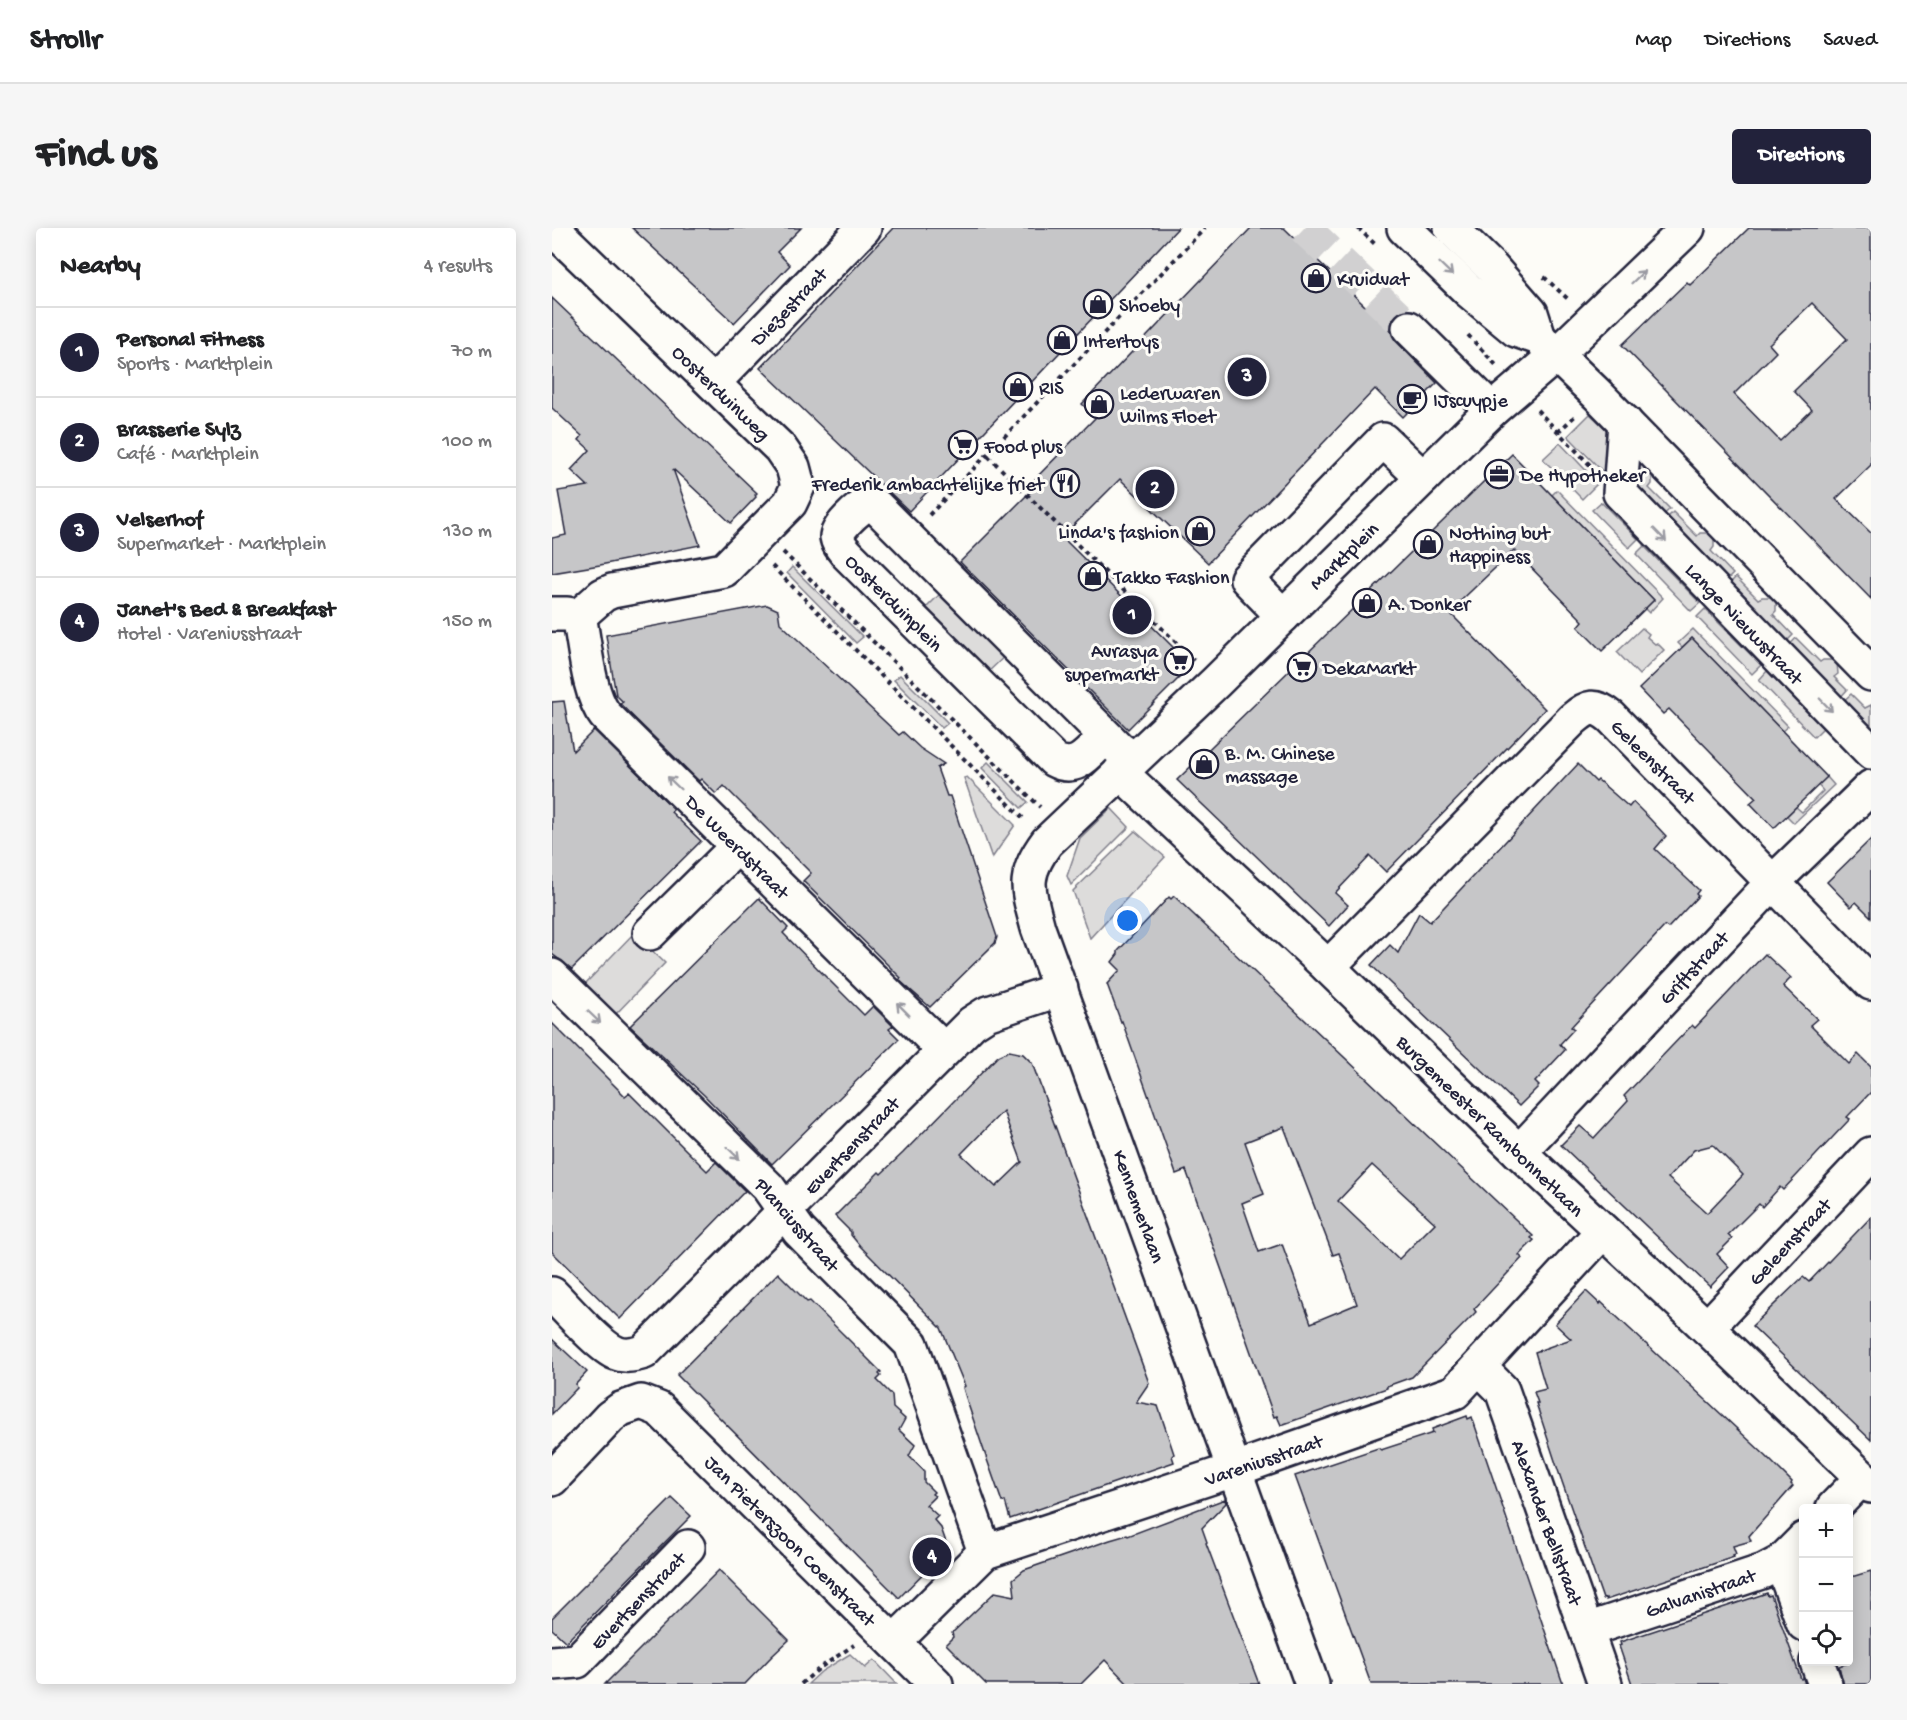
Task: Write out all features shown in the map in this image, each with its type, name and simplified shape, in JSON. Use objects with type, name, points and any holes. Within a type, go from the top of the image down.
[{"type":"street","name":"Oosterduinweg","points":[[552,228],[780,448],[793,466],[798,486],[790,503],[724,570],[612,591],[566,615]]},
{"type":"street","name":"Diezestraat","points":[[713,384],[864,228]]},
{"type":"street","points":[[1404,228],[1469,291],[1516,330],[1547,346],[1625,422],[1871,674]]},
{"type":"street","points":[[1451,228],[1492,268],[1531,313],[1547,346]]},
{"type":"street","name":"Marktplein","points":[[1127,766],[1492,410],[1547,346],[1688,228]]},
{"type":"street","points":[[1409,328],[1492,410]]},
{"type":"street","points":[[1620,493],[1625,422]]},
{"type":"street","points":[[1283,616],[1247,579],[1383,440],[1423,478]]},
{"type":"street","name":"Lange Nieuwstraat","points":[[1620,493],[1871,752]]},
{"type":"street","name":"Oosterduinplein","points":[[1106,736],[1077,763],[1069,765],[1054,760],[847,554],[837,537],[841,526],[860,508],[876,506],[908,537],[1119,749],[1127,766]]},
{"type":"street","name":"De Weerdstraat","points":[[566,615],[599,708],[605,715],[944,1050]]},
{"type":"street","name":"Geleenstraat","points":[[1328,968],[1581,712],[1591,708],[1602,710],[1611,717],[1871,983]]},
{"type":"street","name":"Kennemerlaan","points":[[1127,766],[1054,835],[1031,869],[1029,894],[1038,928],[1312,1684]]},
{"type":"street","name":"Burgemeester Rambonnetlaan","points":[[1127,766],[1328,968],[1866,1482]]},
{"type":"street","name":"Griftstraat","points":[[1519,1152],[1773,882],[1871,788]]},
{"type":"street","points":[[650,933],[738,846]]},
{"type":"street","name":"Planciusstraat","points":[[552,976],[768,1187],[799,1231],[911,1344],[985,1552]]},
{"type":"street","name":"Evertsenstraat","points":[[552,1294],[604,1347],[615,1353],[635,1355],[651,1346],[972,1023],[986,1014],[1061,989]]},
{"type":"street","name":"Geleenstraat","points":[[1707,1328],[1871,1154]]},
{"type":"street","name":"Vareniusstraat","points":[[887,1635],[985,1552],[1236,1470],[1455,1392],[1603,1231]]},
{"type":"street","name":"Alexander Bellstraat","points":[[1479,1368],[1502,1390],[1605,1684]]},
{"type":"street","name":"Jan Pieterszoon Coenstraat","points":[[552,1479],[610,1417],[621,1409],[641,1402],[659,1409],[936,1684]]},
{"type":"street","points":[[1839,1504],[1866,1482]]},
{"type":"street","name":"Galvanistraat","points":[[1587,1630],[1764,1571],[1781,1562],[1799,1543]]},
{"type":"street","name":"Evertsenstraat","points":[[552,1663],[577,1661],[688,1547]]},
{"type":"street","points":[[1781,1562],[1799,1613]]},
{"type":"street","points":[[1818,1666],[1825,1684]]},
{"type":"path","points":[[908,537],[1205,228]]},
{"type":"path","points":[[1546,420],[1620,493]]},
{"type":"path","points":[[988,456],[1216,681]]},
{"type":"path","points":[[756,538],[1054,835]]},
{"type":"path","points":[[756,538],[1054,835]]},
{"type":"path","points":[[801,1684],[821,1667],[887,1635]]},
{"type":"shaded area","points":[[1590,414],[1609,432],[1606,475],[1568,436]]},
{"type":"shaded area","points":[[1560,443],[1598,483],[1582,499],[1543,459]]},
{"type":"shaded area","points":[[1640,459],[1652,471],[1652,484],[1649,488],[1670,509],[1658,520],[1638,493],[1635,465]]},
{"type":"shaded area","points":[[1557,490],[1663,598],[1649,613],[1645,609],[1654,600],[1552,495]]},
{"type":"shaded area","points":[[1601,502],[1638,539],[1629,548],[1592,510]]},
{"type":"shaded area","points":[[1673,512],[1697,536],[1700,533],[1711,533],[1714,537],[1714,547],[1711,551],[1733,574],[1722,585],[1662,523]]},
{"type":"shaded area","points":[[1644,546],[1700,603],[1691,611],[1636,554]]},
{"type":"shaded area","points":[[792,567],[863,637],[856,643],[787,573]]},
{"type":"shaded area","points":[[1736,577],[1758,599],[1773,597],[1776,600],[1776,611],[1773,614],[1793,635],[1782,646],[1725,588]]},
{"type":"shaded area","points":[[945,589],[1008,653],[985,675],[922,612]]},
{"type":"shaded area","points":[[1705,609],[1761,665],[1752,674],[1697,617]]},
{"type":"shaded area","points":[[1642,628],[1649,634],[1647,637],[1664,650],[1639,675],[1617,652]]},
{"type":"shaded area","points":[[1693,629],[1788,726],[1782,731],[1692,638],[1682,647],[1678,643]]},
{"type":"shaded area","points":[[1796,638],[1820,662],[1835,660],[1837,663],[1838,674],[1834,677],[1847,690],[1836,702],[1785,650]]},
{"type":"shaded area","points":[[1767,671],[1823,728],[1814,737],[1759,680]]},
{"type":"shaded area","points":[[900,675],[948,723],[942,728],[894,680]]},
{"type":"shaded area","points":[[1851,694],[1865,708],[1871,705],[1871,738],[1839,705]]},
{"type":"shaded area","points":[[988,762],[1028,802],[1021,808],[982,768]]},
{"type":"shaded area","points":[[967,777],[1015,825],[992,858],[964,778]]},
{"type":"shaded area","points":[[1827,777],[1834,785],[1794,823],[1787,816],[1796,807],[1802,812],[1823,791],[1818,785]]},
{"type":"shaded area","points":[[1111,808],[1129,827],[1071,885],[1067,876],[1080,838]]},
{"type":"shaded area","points":[[1135,831],[1165,857],[1090,938],[1073,891]]},
{"type":"shaded area","points":[[634,933],[665,963],[614,1016],[583,986]]},
{"type":"shaded area","points":[[850,1654],[865,1668],[874,1660],[897,1684],[808,1684],[822,1671]]},
{"type":"building","points":[[632,228],[801,228],[777,252],[790,265],[734,323]]},
{"type":"building","points":[[893,228],[1178,228],[909,511],[760,368]]},
{"type":"building","points":[[1251,228],[1284,228],[1391,331],[1396,341],[1437,383],[1403,417],[1375,389],[1208,563],[1120,479],[1062,537],[1184,658],[1182,660],[1189,668],[1128,729],[960,562],[1032,490],[1028,486],[1096,417],[1082,404]]},
{"type":"building","points":[[1749,228],[1871,228],[1871,465],[1836,499],[1871,533],[1871,599],[1622,345],[1687,282],[1690,285]],"holes":[[[1812,303],[1847,339],[1794,391],[1812,410],[1780,441],[1734,394],[1776,352],[1769,344]]]},
{"type":"building","points":[[552,298],[757,493],[756,497],[731,523],[673,469],[700,545],[552,573],[552,538],[566,535],[558,491],[588,486],[571,470],[590,450],[579,440],[582,436],[552,408]]},
{"type":"building","points":[[1512,454],[1654,600],[1602,651],[1578,627],[1583,621],[1514,550],[1449,612],[1545,709],[1386,872],[1370,856],[1335,893],[1348,905],[1329,926],[1177,780]]},
{"type":"building","points":[[767,605],[778,610],[780,623],[899,735],[903,732],[920,748],[944,764],[937,768],[947,796],[950,796],[997,937],[995,943],[930,1007],[899,980],[901,978],[803,881],[811,873],[724,786],[716,794],[701,779],[699,781],[620,704],[623,702],[616,695],[606,635]]},
{"type":"building","points":[[1692,638],[1827,777],[1774,828],[1750,803],[1756,798],[1669,709],[1663,714],[1639,689]]},
{"type":"building","points":[[564,701],[573,751],[594,730],[674,809],[671,812],[701,841],[572,969],[552,954],[552,702]]},
{"type":"building","points":[[1578,764],[1596,782],[1598,780],[1629,807],[1633,802],[1666,836],[1655,849],[1699,890],[1696,894],[1698,896],[1668,928],[1665,926],[1571,1027],[1574,1029],[1560,1044],[1565,1050],[1535,1082],[1539,1086],[1519,1106],[1371,965],[1390,945],[1398,953],[1419,913],[1430,922]]},
{"type":"building","points":[[1871,839],[1871,917],[1856,902],[1851,907],[1827,882]]},
{"type":"building","points":[[1174,896],[1533,1236],[1531,1238],[1534,1240],[1519,1255],[1522,1258],[1474,1309],[1476,1312],[1412,1377],[1281,1425],[1277,1416],[1274,1417],[1186,1170],[1176,1174],[1107,984],[1120,970],[1112,962],[1118,951],[1169,897],[1171,899]],"holes":[[[1284,1127],[1333,1255],[1339,1253],[1357,1304],[1311,1323],[1282,1244],[1259,1252],[1242,1203],[1264,1194],[1245,1142]],[[1372,1165],[1435,1223],[1399,1259],[1338,1201]]]},
{"type":"building","points":[[759,898],[788,928],[783,933],[824,975],[864,1015],[873,1006],[893,1026],[889,1029],[899,1039],[772,1164],[704,1095],[630,1026]]},
{"type":"building","points":[[1765,954],[1791,978],[1783,986],[1817,1019],[1810,1025],[1849,1064],[1858,1054],[1871,1067],[1871,1092],[1847,1117],[1850,1119],[1783,1190],[1780,1187],[1762,1207],[1759,1204],[1728,1235],[1732,1239],[1717,1254],[1729,1267],[1710,1287],[1561,1145],[1580,1126],[1594,1138],[1628,1101],[1624,1096],[1692,1025],[1695,1028]],"holes":[[[1713,1145],[1743,1175],[1707,1213],[1668,1178],[1694,1150]]]},
{"type":"building","points":[[552,1023],[625,1096],[629,1093],[707,1171],[716,1162],[745,1191],[620,1319],[552,1252]]},
{"type":"building","points":[[1009,1051],[1023,1054],[1032,1063],[1149,1383],[1136,1402],[1158,1406],[1174,1454],[1172,1456],[1174,1462],[1010,1519],[967,1401],[963,1388],[965,1386],[941,1328],[860,1246],[851,1232],[835,1216],[879,1172],[881,1174],[903,1153],[998,1056]],"holes":[[[1003,1111],[1022,1162],[996,1187],[961,1154]]]},
{"type":"building","points":[[1871,1217],[1871,1440],[1752,1326],[1803,1277],[1809,1282]]},
{"type":"building","points":[[778,1273],[807,1302],[810,1301],[881,1372],[877,1380],[892,1395],[893,1408],[905,1419],[899,1430],[915,1445],[909,1456],[924,1471],[924,1482],[934,1492],[932,1494],[935,1496],[926,1505],[938,1516],[934,1520],[941,1528],[948,1548],[899,1598],[677,1375]]},
{"type":"building","points":[[1586,1291],[1600,1304],[1601,1302],[1766,1456],[1792,1482],[1793,1486],[1749,1536],[1751,1541],[1733,1546],[1736,1554],[1733,1555],[1734,1557],[1606,1600],[1606,1598],[1603,1599],[1559,1473],[1534,1392],[1546,1389],[1535,1352],[1571,1339],[1555,1324]]},
{"type":"building","points":[[552,1339],[587,1372],[576,1384],[577,1388],[552,1414]]},
{"type":"building","points":[[1467,1416],[1468,1419],[1472,1417],[1563,1684],[1371,1684],[1295,1476],[1378,1448],[1381,1450],[1433,1433],[1432,1429]]},
{"type":"building","points":[[672,1498],[691,1516],[566,1642],[552,1629],[552,1618]]},
{"type":"building","points":[[1225,1499],[1226,1503],[1202,1528],[1259,1684],[1128,1684],[1105,1660],[1081,1684],[986,1684],[946,1644],[953,1637],[952,1633],[995,1592],[1015,1596],[1013,1579],[1024,1570],[1128,1536]]},
{"type":"building","points":[[719,1570],[789,1640],[745,1684],[605,1684]]},
{"type":"building","points":[[1871,1571],[1871,1684],[1843,1684],[1839,1666],[1853,1666],[1853,1576]]},
{"type":"building","points":[[1767,1593],[1768,1596],[1771,1595],[1801,1679],[1803,1678],[1805,1684],[1632,1684],[1619,1646],[1620,1642]]},
{"type":"tunnel","points":[[1304,228],[1409,328]]},
{"type":"place","name":"Kruidvat","points":[[1316,278]]},
{"type":"place","name":"Shoeby","points":[[1098,304]]},
{"type":"place","name":"Intertoys","points":[[1062,340]]},
{"type":"place","name":"Velserhof","points":[[1247,377]]},
{"type":"place","name":"RIS","points":[[1018,387]]},
{"type":"place","name":"IJscuypje","points":[[1412,399]]},
{"type":"place","name":"Lederwaren Wilms Floet","points":[[1099,404]]},
{"type":"place","name":"Food plus","points":[[963,445]]},
{"type":"place","name":"De Hypotheker","points":[[1499,474]]},
{"type":"place","name":"Frederik ambachtelijke friet","points":[[1065,483]]},
{"type":"place","name":"Brasserie Sylz","points":[[1155,489]]},
{"type":"place","name":"Linda's fashion","points":[[1200,531]]},
{"type":"place","name":"Nothing but Happiness","points":[[1428,544]]},
{"type":"place","name":"Takko Fashion","points":[[1093,576]]},
{"type":"place","name":"A. Donker","points":[[1367,603]]},
{"type":"place","name":"Personal Fitness","points":[[1132,615]]},
{"type":"place","name":"Avrasya supermarkt","points":[[1179,661]]},
{"type":"place","name":"DekaMarkt","points":[[1302,667]]},
{"type":"place","name":"B. M. Chinese massage","points":[[1204,764]]},
{"type":"place","name":"Janet's Bed & Breakfast","points":[[932,1557]]}]
